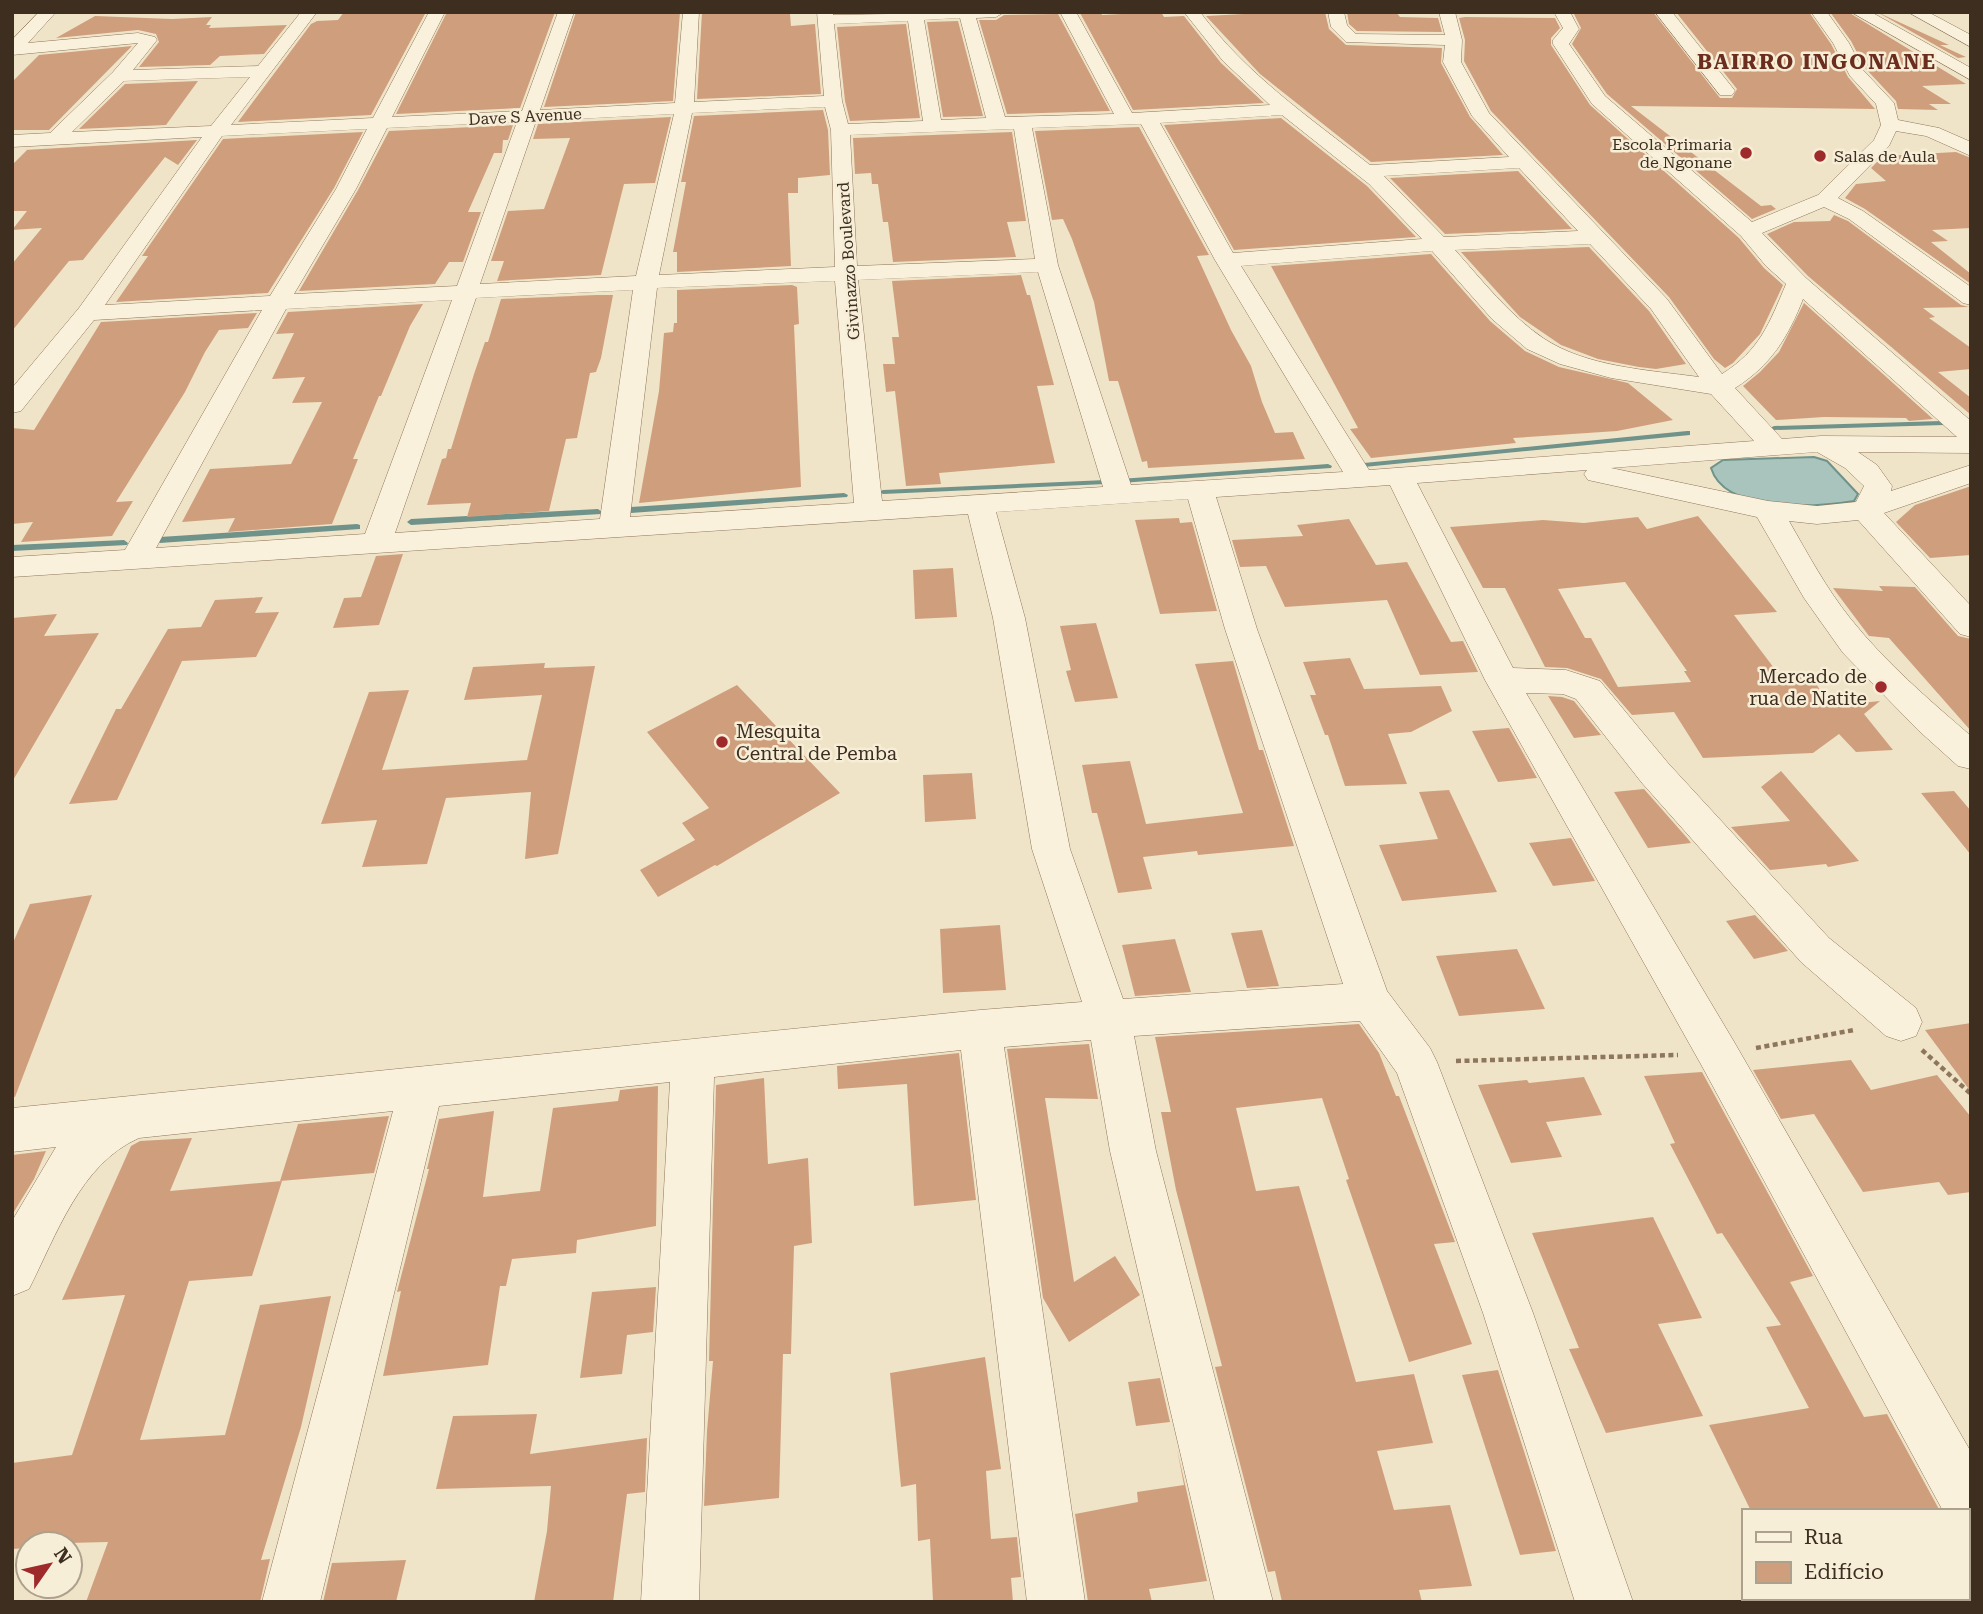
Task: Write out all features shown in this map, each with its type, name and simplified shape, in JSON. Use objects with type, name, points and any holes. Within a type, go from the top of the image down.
[{"type":"street","points":[[13,49],[48,12]]},
{"type":"street","points":[[12,405],[87,313],[216,132],[309,12]]},
{"type":"street","points":[[134,560],[278,302],[346,189],[437,12]]},
{"type":"street","points":[[377,541],[566,12]]},
{"type":"street","points":[[614,527],[646,282],[684,110],[691,12]]},
{"type":"street","points":[[826,16],[996,12]]},
{"type":"street","points":[[1068,12],[1226,260],[1380,478],[1502,680],[1724,1066],[1971,1506]]},
{"type":"street","points":[[1192,12],[1211,41],[1287,109],[1367,172],[1438,244],[1484,296],[1545,350],[1583,364],[1631,376],[1719,387],[1753,365],[1766,349],[1776,334],[1798,283]]},
{"type":"street","points":[[1336,12],[1339,27],[1352,39],[1454,40]]},
{"type":"street","points":[[1447,12],[1454,40],[1452,62],[1481,116],[1659,304],[1719,387],[1775,447]]},
{"type":"street","points":[[1562,12],[1571,29],[1561,40],[1561,44],[1598,100],[1749,231],[1774,261],[1971,435]]},
{"type":"street","points":[[1663,12],[1727,91]]},
{"type":"street","points":[[1749,231],[1825,199],[1835,186],[1882,142],[1890,125],[1885,103],[1856,72],[1819,12]]},
{"type":"street","points":[[1859,12],[1971,75]]},
{"type":"street","points":[[1916,12],[1971,42]]},
{"type":"street","points":[[967,13],[997,123]]},
{"type":"street","name":"Givinazzo Boulevard","points":[[826,16],[833,101],[840,130],[846,273],[869,510]]},
{"type":"street","points":[[915,16],[933,126]]},
{"type":"street","points":[[1831,30],[1889,31]]},
{"type":"street","points":[[13,49],[149,40],[119,76],[57,137]]},
{"type":"street","points":[[119,76],[262,71]]},
{"type":"street","name":"Dave S Avenue","points":[[16,144],[57,137],[216,132],[833,101]]},
{"type":"street","points":[[840,130],[1137,119],[1287,109]]},
{"type":"street","points":[[1022,123],[1047,265],[1120,495]]},
{"type":"street","points":[[1890,125],[1946,135],[1971,150]]},
{"type":"street","points":[[1367,172],[1525,162]]},
{"type":"street","points":[[1825,199],[1856,215],[1971,298]]},
{"type":"street","points":[[1226,260],[1438,244],[1597,237]]},
{"type":"street","points":[[87,313],[646,282],[1047,265]]},
{"type":"street","points":[[12,567],[377,541],[1380,478],[1821,444],[1971,445]]},
{"type":"street","points":[[1821,444],[1855,462],[1867,471],[1878,486],[1876,495],[1865,510]]},
{"type":"street","points":[[1549,465],[1691,492],[1768,510],[1818,515],[1865,510],[1971,473]]},
{"type":"street","points":[[1200,490],[1241,629],[1370,1001],[1415,1062],[1508,1313],[1604,1602]]},
{"type":"street","points":[[980,505],[1009,618],[1051,849],[1109,1019],[1133,1151],[1244,1602]]},
{"type":"street","points":[[1768,510],[1822,603],[1855,645],[1891,686],[1964,744]]},
{"type":"street","points":[[1865,510],[1971,626]]},
{"type":"street","points":[[1502,680],[1566,682],[1588,690],[1655,773],[1815,950],[1901,1022]]},
{"type":"street","points":[[12,1130],[980,1029],[1370,1001]]},
{"type":"street","points":[[980,1029],[1056,1602]]},
{"type":"street","points":[[670,1602],[693,1060]]},
{"type":"street","points":[[290,1602],[421,1088]]},
{"type":"street","points":[[12,1272],[45,1209],[72,1166],[95,1138],[139,1117]]},
{"type":"water","points":[[1814,457],[1827,461],[1858,494],[1854,501],[1796,505],[1753,500],[1734,493],[1720,483],[1711,468],[1723,460]]},
{"type":"building","points":[[344,12],[426,12],[371,115],[238,122],[311,24],[338,20]]},
{"type":"building","points":[[447,12],[555,12],[520,108],[396,114]]},
{"type":"building","points":[[576,12],[680,12],[673,101],[544,107]]},
{"type":"building","points":[[702,12],[790,14],[791,26],[815,24],[821,94],[697,99]]},
{"type":"building","points":[[1101,12],[1102,15],[1161,12],[1164,17],[1184,16],[1221,63],[1264,103],[1133,110],[1080,13]]},
{"type":"building","points":[[1325,12],[1329,29],[1346,45],[1442,48],[1441,63],[1470,117],[1503,155],[1371,162],[1260,74],[1206,16]]},
{"type":"building","points":[[1347,12],[1396,12],[1400,17],[1438,18],[1442,32],[1357,31],[1349,24]]},
{"type":"building","points":[[1573,12],[1653,12],[1720,98],[1732,98],[1737,89],[1676,12],[1809,12],[1831,44],[1848,77],[1875,109],[1631,106],[1761,206],[1771,205],[1776,209],[1752,219],[1607,94],[1572,44],[1581,28]]},
{"type":"building","points":[[1830,12],[1848,12],[1966,84],[1922,86],[1951,104],[1929,104],[1938,110],[1898,109],[1896,101],[1865,68],[1851,41]]},
{"type":"building","points":[[1877,12],[1949,45],[1940,45],[1966,57],[1958,58]]},
{"type":"building","points":[[1058,14],[1110,111],[1007,114],[979,20],[996,20],[1004,15]]},
{"type":"building","points":[[95,16],[172,19],[212,17],[206,25],[211,25],[209,28],[287,25],[264,54],[220,56],[210,65],[139,67],[159,42],[156,34],[138,30],[56,38]]},
{"type":"building","points":[[1459,18],[1555,18],[1560,28],[1551,38],[1551,45],[1590,105],[1739,238],[1764,268],[1783,285],[1760,334],[1733,363],[1725,368],[1714,359],[1669,297],[1491,111],[1464,61],[1465,40]]},
{"type":"building","points":[[958,21],[983,116],[943,117],[927,22]]},
{"type":"building","points":[[906,24],[920,118],[850,121],[845,101],[837,27]]},
{"type":"building","points":[[132,46],[49,130],[12,130],[12,82],[39,55]]},
{"type":"building","points":[[198,81],[166,125],[79,129],[125,84]]},
{"type":"building","points":[[823,110],[828,130],[830,175],[798,178],[798,193],[788,193],[791,266],[677,272],[677,252],[673,252],[686,182],[681,182],[694,116]]},
{"type":"building","points":[[671,117],[655,183],[624,184],[601,275],[497,281],[504,261],[491,261],[508,211],[544,209],[570,138],[533,139],[538,124]]},
{"type":"building","points":[[1281,118],[1367,186],[1416,237],[1234,250],[1164,125]]},
{"type":"building","points":[[513,125],[508,140],[503,140],[502,153],[494,153],[468,212],[481,212],[463,262],[449,262],[435,284],[299,291],[389,131]]},
{"type":"building","points":[[1139,127],[1209,255],[1197,256],[1251,366],[1275,433],[1293,432],[1305,459],[1148,468],[1147,461],[1142,462],[1118,381],[1109,381],[1094,302],[1072,239],[1063,219],[1052,220],[1035,131]]},
{"type":"building","points":[[363,132],[334,188],[268,293],[116,302],[148,256],[142,256],[223,139]]},
{"type":"building","points":[[1012,132],[1026,221],[1007,222],[1016,257],[893,262],[888,222],[883,222],[878,184],[872,184],[871,173],[855,174],[853,138]]},
{"type":"building","points":[[197,140],[178,165],[165,157],[83,260],[69,261],[12,331],[12,264],[42,228],[12,230],[27,211],[12,211],[12,165],[27,150],[24,150]]},
{"type":"building","points":[[1956,152],[1971,158],[1971,228],[1932,230],[1948,241],[1931,242],[1971,274],[1971,284],[1865,209],[1845,198],[1856,184],[1886,181],[1871,168],[1883,156]]},
{"type":"building","points":[[1518,171],[1572,229],[1445,234],[1390,178]]},
{"type":"building","points":[[1834,215],[1848,221],[1961,305],[1969,307],[1923,308],[1935,317],[1929,318],[1971,348],[1971,369],[1938,372],[1971,398],[1971,415],[1808,276],[1767,234],[1794,222],[1830,221]]},
{"type":"building","points":[[1589,247],[1649,311],[1686,364],[1656,369],[1639,367],[1598,359],[1561,345],[1520,317],[1461,252]]},
{"type":"building","points":[[1431,254],[1490,321],[1525,351],[1559,367],[1628,383],[1673,420],[1617,431],[1513,438],[1516,443],[1371,458],[1350,429],[1358,428],[1271,266]]},
{"type":"building","points":[[1021,275],[1027,295],[1030,295],[1054,385],[1037,386],[1055,463],[939,473],[941,484],[906,486],[895,391],[886,392],[883,364],[895,364],[892,337],[899,337],[892,281]]},
{"type":"building","points":[[792,285],[797,287],[799,324],[794,325],[801,487],[639,503],[659,391],[664,333],[673,332],[674,323],[677,323],[677,290]]},
{"type":"building","points":[[613,295],[601,358],[596,372],[590,373],[577,438],[566,439],[549,511],[467,517],[471,503],[427,505],[442,459],[446,458],[448,449],[451,449],[501,299]]},
{"type":"building","points":[[1804,303],[1933,419],[1909,421],[1906,418],[1824,417],[1776,420],[1743,386],[1779,352]]},
{"type":"building","points":[[423,304],[410,326],[379,396],[353,459],[358,459],[332,524],[228,532],[235,518],[182,522],[210,469],[291,464],[322,402],[292,403],[305,377],[272,379],[294,333],[276,334],[288,312]]},
{"type":"building","points":[[257,313],[248,328],[219,330],[185,392],[116,502],[133,501],[112,536],[21,542],[33,522],[12,524],[12,428],[34,430],[101,322]]},
{"type":"building","points":[[1971,486],[1971,555],[1930,558],[1896,522],[1915,505]]},
{"type":"building","points":[[1698,516],[1777,612],[1734,615],[1780,676],[1810,675],[1831,706],[1880,701],[1864,714],[1893,750],[1856,752],[1839,734],[1813,753],[1703,758],[1674,712],[1632,715],[1601,679],[1567,668],[1545,667],[1505,588],[1483,588],[1450,527],[1543,520],[1584,523],[1638,517],[1647,529]],"holes":[[[1625,582],[1687,671],[1684,671],[1691,682],[1618,687],[1591,638],[1585,638],[1558,589]]]},
{"type":"building","points":[[1179,518],[1180,523],[1192,522],[1217,611],[1160,614],[1135,520]]},
{"type":"building","points":[[1349,519],[1376,565],[1407,562],[1451,642],[1463,641],[1478,672],[1420,675],[1387,600],[1285,607],[1266,566],[1240,567],[1232,540],[1303,536],[1297,525]]},
{"type":"building","points":[[403,554],[379,625],[333,628],[344,598],[361,597],[376,556]]},
{"type":"building","points":[[953,568],[957,617],[915,619],[913,570]]},
{"type":"building","points":[[1879,586],[1915,587],[1958,636],[1971,639],[1971,731],[1889,638],[1869,636],[1833,588],[1883,591]]},
{"type":"building","points":[[263,597],[255,613],[279,612],[256,657],[182,661],[117,800],[69,804],[116,709],[121,709],[168,629],[201,627],[215,600]]},
{"type":"building","points":[[57,614],[44,636],[99,633],[12,782],[12,618]]},
{"type":"building","points":[[1096,623],[1118,698],[1075,702],[1066,671],[1071,670],[1060,626]]},
{"type":"building","points":[[1350,658],[1364,689],[1441,686],[1452,711],[1411,732],[1388,734],[1407,784],[1345,786],[1328,735],[1325,735],[1310,695],[1316,695],[1303,662]]},
{"type":"building","points":[[1233,661],[1259,750],[1263,750],[1294,846],[1143,857],[1152,889],[1118,893],[1097,813],[1092,813],[1082,765],[1130,761],[1146,824],[1243,813],[1195,664]]},
{"type":"building","points":[[545,663],[544,668],[595,666],[558,854],[525,859],[531,792],[446,798],[427,864],[362,867],[377,820],[321,824],[369,692],[409,690],[382,770],[527,760],[542,695],[464,700],[473,667]]},
{"type":"building","points":[[737,685],[840,793],[717,866],[658,897],[640,870],[695,840],[682,823],[709,808],[647,732]]},
{"type":"building","points":[[1548,696],[1574,701],[1601,735],[1574,738]]},
{"type":"building","points":[[1509,728],[1537,778],[1498,782],[1472,731]]},
{"type":"building","points":[[1781,771],[1859,861],[1828,867],[1826,864],[1770,870],[1731,827],[1790,821],[1761,787]]},
{"type":"building","points":[[972,773],[976,819],[925,822],[923,775]]},
{"type":"building","points":[[1644,789],[1691,843],[1648,848],[1614,792]]},
{"type":"building","points":[[1449,790],[1497,892],[1402,901],[1379,845],[1438,839],[1419,792]]},
{"type":"building","points":[[1954,791],[1971,811],[1971,855],[1921,793]]},
{"type":"building","points":[[1571,838],[1595,881],[1553,886],[1529,843]]},
{"type":"building","points":[[92,895],[15,1097],[12,1096],[12,945],[30,904]]},
{"type":"building","points":[[1755,915],[1788,951],[1754,959],[1726,921]]},
{"type":"building","points":[[1000,925],[1006,990],[943,993],[940,929]]},
{"type":"building","points":[[1262,930],[1279,986],[1247,988],[1231,933]]},
{"type":"building","points":[[1175,939],[1191,992],[1135,996],[1122,945]]},
{"type":"building","points":[[1517,949],[1545,1009],[1459,1016],[1436,956]]},
{"type":"building","points":[[1971,1023],[1971,1092],[1925,1030]]},
{"type":"building","points":[[1359,1024],[1379,1053],[1396,1096],[1399,1096],[1455,1242],[1434,1244],[1472,1344],[1409,1362],[1346,1180],[1349,1179],[1322,1098],[1236,1108],[1256,1191],[1299,1186],[1356,1382],[1414,1374],[1433,1443],[1377,1451],[1394,1510],[1450,1505],[1472,1586],[1419,1590],[1422,1602],[1282,1602],[1275,1571],[1268,1572],[1215,1367],[1222,1366],[1176,1190],[1161,1112],[1171,1112],[1155,1037]]},
{"type":"building","points":[[1089,1044],[1098,1099],[1045,1098],[1074,1282],[1115,1256],[1140,1295],[1069,1342],[1043,1298],[1007,1049]]},
{"type":"building","points":[[959,1053],[976,1200],[914,1206],[907,1084],[838,1089],[837,1066]]},
{"type":"building","points":[[1851,1060],[1871,1090],[1937,1075],[1971,1117],[1971,1192],[1948,1195],[1939,1182],[1863,1192],[1814,1114],[1781,1119],[1753,1070]]},
{"type":"building","points":[[1702,1072],[1813,1276],[1790,1282],[1864,1417],[1887,1414],[1939,1509],[1750,1509],[1709,1425],[1809,1408],[1766,1327],[1781,1325],[1722,1233],[1717,1234],[1670,1144],[1675,1143],[1644,1076]]},
{"type":"building","points":[[1584,1077],[1602,1115],[1546,1122],[1562,1157],[1511,1163],[1478,1085]]},
{"type":"building","points":[[764,1078],[768,1164],[808,1158],[812,1243],[794,1246],[791,1354],[783,1354],[779,1498],[704,1506],[713,1361],[709,1361],[716,1085]]},
{"type":"building","points":[[658,1086],[656,1226],[577,1240],[576,1253],[512,1259],[506,1286],[500,1286],[488,1365],[383,1376],[401,1291],[397,1292],[439,1119],[494,1111],[483,1197],[540,1191],[553,1108],[618,1101],[620,1090]]},
{"type":"building","points":[[389,1116],[374,1173],[280,1181],[298,1124]]},
{"type":"building","points":[[192,1138],[170,1191],[282,1181],[252,1276],[189,1281],[140,1440],[225,1435],[260,1305],[331,1296],[301,1427],[261,1560],[270,1559],[260,1602],[86,1602],[108,1542],[84,1543],[84,1530],[14,1530],[12,1549],[12,1463],[72,1455],[125,1295],[62,1300],[131,1146],[140,1141]]},
{"type":"building","points":[[46,1151],[34,1179],[12,1215],[12,1155]]},
{"type":"building","points":[[1653,1217],[1702,1318],[1658,1324],[1703,1416],[1606,1433],[1569,1349],[1579,1348],[1532,1233]]},
{"type":"building","points":[[656,1287],[653,1332],[627,1335],[622,1374],[580,1378],[592,1292]]},
{"type":"building","points":[[985,1357],[1001,1469],[986,1471],[991,1539],[1017,1537],[1021,1577],[1011,1578],[1013,1602],[933,1602],[930,1539],[918,1541],[916,1484],[901,1487],[890,1373]]},
{"type":"building","points":[[1498,1370],[1556,1551],[1520,1555],[1462,1375]]},
{"type":"building","points":[[1160,1378],[1170,1422],[1136,1426],[1128,1382]]},
{"type":"building","points":[[537,1414],[530,1454],[647,1438],[645,1492],[627,1494],[613,1602],[534,1602],[547,1531],[551,1486],[436,1489],[453,1416]]},
{"type":"building","points":[[1177,1449],[1207,1581],[1149,1589],[1152,1602],[1088,1602],[1075,1514],[1138,1502],[1137,1492],[1184,1485]]},
{"type":"building","points":[[406,1560],[396,1602],[323,1602],[332,1563]]},
{"type":"waterway","points":[[1774,428],[1941,423]]},
{"type":"waterway","points":[[1364,465],[1687,433]]},
{"type":"waterway","points":[[883,492],[1106,482],[1328,466]]},
{"type":"waterway","points":[[631,510],[844,495]]},
{"type":"waterway","points":[[411,522],[598,512]]},
{"type":"waterway","points":[[160,540],[357,527]]},
{"type":"waterway","points":[[12,548],[124,543]]},
{"type":"place","name":"Escola Primaria de Ngonane","points":[[1746,153]]},
{"type":"place","name":"Salas de Aula","points":[[1820,156]]},
{"type":"place","name":"Mercado de rua de Natite","points":[[1881,687]]},
{"type":"place","name":"Mesquita Central de Pemba","points":[[722,742]]},
{"type":"district","name":"BAIRRO INGONANE","points":[[1817,62]]}]
